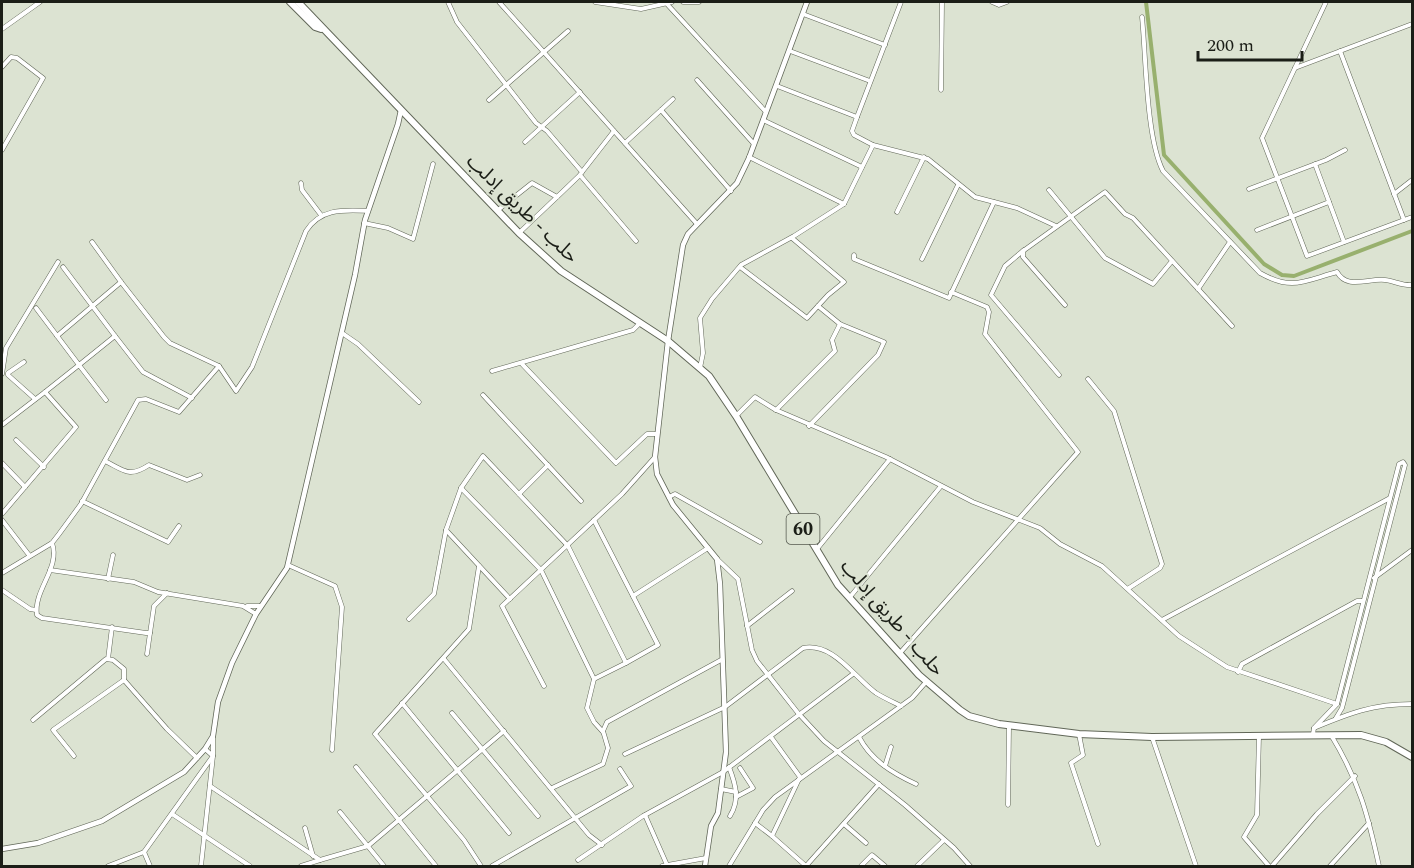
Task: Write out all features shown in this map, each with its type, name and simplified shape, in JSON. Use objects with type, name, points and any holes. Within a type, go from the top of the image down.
[{"type":"highway","name":"60","points":[[290,2],[315,27],[321,29]]},
{"type":"highway","name":"حلب - طريق إدلب","points":[[298,2],[321,29],[519,233],[561,271],[668,341],[700,368],[719,389],[816,550],[849,598],[926,682],[969,716],[1009,725],[1078,734],[1259,735],[1314,731],[1374,738],[1413,757]]},
{"type":"street","points":[[2,29],[40,2]]},
{"type":"street","points":[[448,2],[458,22],[636,241]]},
{"type":"street","points":[[499,2],[696,224]]},
{"type":"street","points":[[595,2],[637,8],[672,2]]},
{"type":"street","points":[[633,2],[637,8]]},
{"type":"street","points":[[683,2],[699,2]]},
{"type":"street","points":[[807,2],[749,158],[732,192],[696,224],[682,245],[657,434],[655,457],[657,474],[669,496],[708,548],[738,579],[752,650],[768,675],[800,715],[837,753],[879,784],[944,840],[970,867]]},
{"type":"street","points":[[901,2],[852,131],[854,135],[873,145],[924,157],[975,197],[1017,208],[1056,226]]},
{"type":"street","points":[[941,90],[942,2]]},
{"type":"street","points":[[992,2],[999,5],[1007,2]]},
{"type":"street","points":[[1326,2],[1262,138],[1307,256],[1413,217]]},
{"type":"street","points":[[666,3],[766,112]]},
{"type":"street","points":[[803,14],[885,45]]},
{"type":"street","points":[[1142,17],[1154,141],[1162,171],[1260,273],[1278,283],[1295,284],[1337,272],[1340,277],[1353,283],[1383,280],[1413,285]]},
{"type":"street","points":[[1294,69],[1412,25]]},
{"type":"street","points":[[489,100],[568,31]]},
{"type":"street","points":[[790,51],[870,81]]},
{"type":"street","points":[[1340,51],[1404,220]]},
{"type":"street","points":[[2,67],[11,57],[17,58],[43,78],[2,150]]},
{"type":"street","points":[[697,80],[754,144]]},
{"type":"street","points":[[777,86],[857,117]]},
{"type":"street","points":[[525,142],[580,92]]},
{"type":"street","points":[[625,143],[674,99]]},
{"type":"street","points":[[201,867],[218,702],[255,614],[282,577],[287,565],[364,223],[398,124],[400,110]]},
{"type":"street","points":[[661,110],[732,192]]},
{"type":"street","points":[[763,120],[861,167]]},
{"type":"street","points":[[519,233],[581,174],[614,131]]},
{"type":"street","points":[[700,368],[703,353],[699,326],[701,315],[740,267],[792,238],[844,204],[873,145]]},
{"type":"street","points":[[1250,189],[1345,150]]},
{"type":"street","points":[[897,212],[924,157]]},
{"type":"street","points":[[749,158],[844,204]]},
{"type":"street","points":[[364,223],[388,228],[413,239],[433,164]]},
{"type":"street","points":[[1315,164],[1344,242]]},
{"type":"street","points":[[1394,194],[1413,180]]},
{"type":"street","points":[[301,183],[302,190],[321,215]]},
{"type":"street","points":[[498,210],[532,183],[557,196]]},
{"type":"street","points":[[922,259],[958,185]]},
{"type":"street","points":[[1049,190],[1105,258],[1153,284],[1172,261]]},
{"type":"street","points":[[1059,375],[991,295],[1005,266],[1100,194],[1109,193],[1125,214],[1133,218],[1232,326]]},
{"type":"street","points":[[854,255],[854,259],[949,298],[994,202]]},
{"type":"street","points":[[1257,230],[1329,202]]},
{"type":"street","points":[[92,242],[170,343],[219,366],[234,390],[237,390],[252,367],[306,231],[321,215],[348,210],[368,211]]},
{"type":"street","points":[[740,267],[807,318],[844,282],[792,238]]},
{"type":"street","points":[[1198,289],[1230,242]]},
{"type":"street","points":[[1027,248],[1023,251],[1023,257],[1065,305]]},
{"type":"street","points":[[2,353],[58,262]]},
{"type":"street","points":[[63,267],[143,372],[192,398]]},
{"type":"street","points":[[57,336],[94,308],[121,282]]},
{"type":"street","points":[[900,654],[1078,452],[985,334],[989,312],[987,307],[951,292]]},
{"type":"street","points":[[809,426],[878,355],[884,342],[840,324],[818,306]]},
{"type":"street","points":[[36,308],[106,400]]},
{"type":"street","points":[[492,371],[633,330],[641,323]]},
{"type":"street","points":[[777,410],[835,351],[832,340],[840,324]]},
{"type":"street","points":[[341,333],[358,344],[419,402]]},
{"type":"street","points":[[2,425],[115,336]]},
{"type":"street","points":[[2,374],[6,348]]},
{"type":"street","points":[[24,362],[8,375],[34,399]]},
{"type":"street","points":[[522,364],[616,464],[647,434],[657,434]]},
{"type":"street","points":[[2,573],[52,543],[82,501],[138,400],[146,399],[179,412],[219,366]]},
{"type":"street","points":[[1088,379],[1114,411],[1162,564],[1160,568],[1129,588]]},
{"type":"street","points":[[2,514],[76,427],[45,392]]},
{"type":"street","points":[[483,395],[581,501]]},
{"type":"street","points":[[736,416],[755,397],[809,426],[890,459],[973,502],[1021,519],[1102,566],[1184,639],[1238,672],[1337,704]]},
{"type":"street","points":[[16,440],[44,467]]},
{"type":"street","points":[[409,619],[434,594],[446,530],[461,488],[483,456],[568,546],[626,663]]},
{"type":"street","points":[[544,686],[502,606],[568,546],[655,457]]},
{"type":"street","points":[[816,550],[890,459]]},
{"type":"street","points":[[105,461],[129,473],[136,473],[149,465],[187,480],[200,475]]},
{"type":"street","points":[[1314,731],[1337,704],[1390,498],[1400,463],[1403,462],[1405,465],[1342,708],[1336,718]]},
{"type":"street","points":[[2,463],[25,487]]},
{"type":"street","points":[[519,494],[548,465]]},
{"type":"street","points":[[849,598],[941,486]]},
{"type":"street","points":[[461,488],[541,570],[594,679],[586,708],[603,732],[608,752],[603,764],[552,788]]},
{"type":"street","points":[[669,496],[675,494],[760,542]]},
{"type":"street","points":[[1162,620],[1390,498]]},
{"type":"street","points":[[82,501],[168,542],[179,526]]},
{"type":"street","points":[[2,520],[29,555]]},
{"type":"street","points":[[594,520],[658,645],[594,679]]},
{"type":"street","points":[[446,530],[510,599]]},
{"type":"street","points":[[52,543],[50,570],[36,610],[37,615],[42,618],[150,633]]},
{"type":"street","points":[[633,596],[708,548]]},
{"type":"street","points":[[1368,583],[1413,550]]},
{"type":"street","points":[[108,579],[113,555]]},
{"type":"street","points":[[705,867],[711,826],[718,813],[723,772],[725,707],[717,559]]},
{"type":"street","points":[[287,565],[335,586],[342,607],[332,750]]},
{"type":"street","points":[[479,566],[469,629],[375,734],[464,840],[481,867]]},
{"type":"street","points":[[50,570],[134,582],[167,594],[243,606],[261,606]]},
{"type":"street","points":[[2,590],[30,609],[36,610]]},
{"type":"street","points":[[747,626],[792,591]]},
{"type":"street","points":[[147,654],[154,606],[167,594]]},
{"type":"street","points":[[1238,672],[1242,664],[1357,601],[1363,602]]},
{"type":"street","points":[[243,606],[255,614]]},
{"type":"street","points":[[33,720],[87,673],[108,659],[112,627]]},
{"type":"street","points":[[625,754],[725,707],[803,648],[815,645],[828,651],[878,694],[901,706]]},
{"type":"street","points":[[108,659],[124,669],[124,680],[167,729],[198,758]]},
{"type":"street","points":[[444,659],[590,835],[602,845]]},
{"type":"street","points":[[603,732],[607,722],[721,660]]},
{"type":"street","points":[[578,860],[645,815],[723,772],[853,674]]},
{"type":"street","points":[[74,756],[52,730],[124,680]]},
{"type":"street","points":[[729,867],[755,823],[775,797],[901,706],[926,682]]},
{"type":"street","points":[[402,703],[509,832]]},
{"type":"street","points":[[1314,731],[1336,718],[1371,706],[1413,704]]},
{"type":"street","points":[[452,713],[538,816]]},
{"type":"street","points":[[1008,805],[1009,725]]},
{"type":"street","points":[[301,867],[368,846],[504,731]]},
{"type":"street","points":[[1078,734],[1083,755],[1071,763],[1098,844]]},
{"type":"street","points":[[1331,734],[1355,776],[1370,822],[1379,867]]},
{"type":"street","points":[[1259,735],[1257,815],[1244,837],[1270,867],[1317,814],[1355,776]]},
{"type":"street","points":[[2,849],[38,843],[102,821],[160,788],[198,758],[213,736]]},
{"type":"street","points":[[859,736],[866,749],[885,766],[916,784]]},
{"type":"street","points":[[1152,736],[1196,867]]},
{"type":"street","points":[[771,737],[800,777]]},
{"type":"street","points":[[885,766],[891,747]]},
{"type":"street","points":[[205,749],[213,756]]},
{"type":"street","points":[[108,867],[144,852],[213,756]]},
{"type":"street","points":[[356,767],[436,867]]},
{"type":"street","points":[[729,767],[736,795],[736,806],[730,816]]},
{"type":"street","points":[[721,789],[736,795],[753,788],[740,768]]},
{"type":"street","points":[[492,867],[631,786],[620,769]]},
{"type":"street","points":[[772,836],[800,777]]},
{"type":"street","points":[[755,823],[806,867],[879,784]]},
{"type":"street","points":[[210,786],[320,860]]},
{"type":"street","points":[[340,812],[384,867]]},
{"type":"street","points":[[172,814],[250,867]]},
{"type":"street","points":[[645,815],[664,866],[706,858]]},
{"type":"street","points":[[1330,867],[1370,822]]},
{"type":"street","points":[[844,824],[866,843]]},
{"type":"street","points":[[305,828],[313,856]]},
{"type":"street","points":[[917,867],[944,840]]},
{"type":"street","points":[[144,852],[150,867]]},
{"type":"street","points":[[861,867],[872,855],[885,867]]},
{"type":"waterway","points":[[1146,2],[1164,155],[1264,264],[1282,275],[1294,276],[1412,231]]}]
